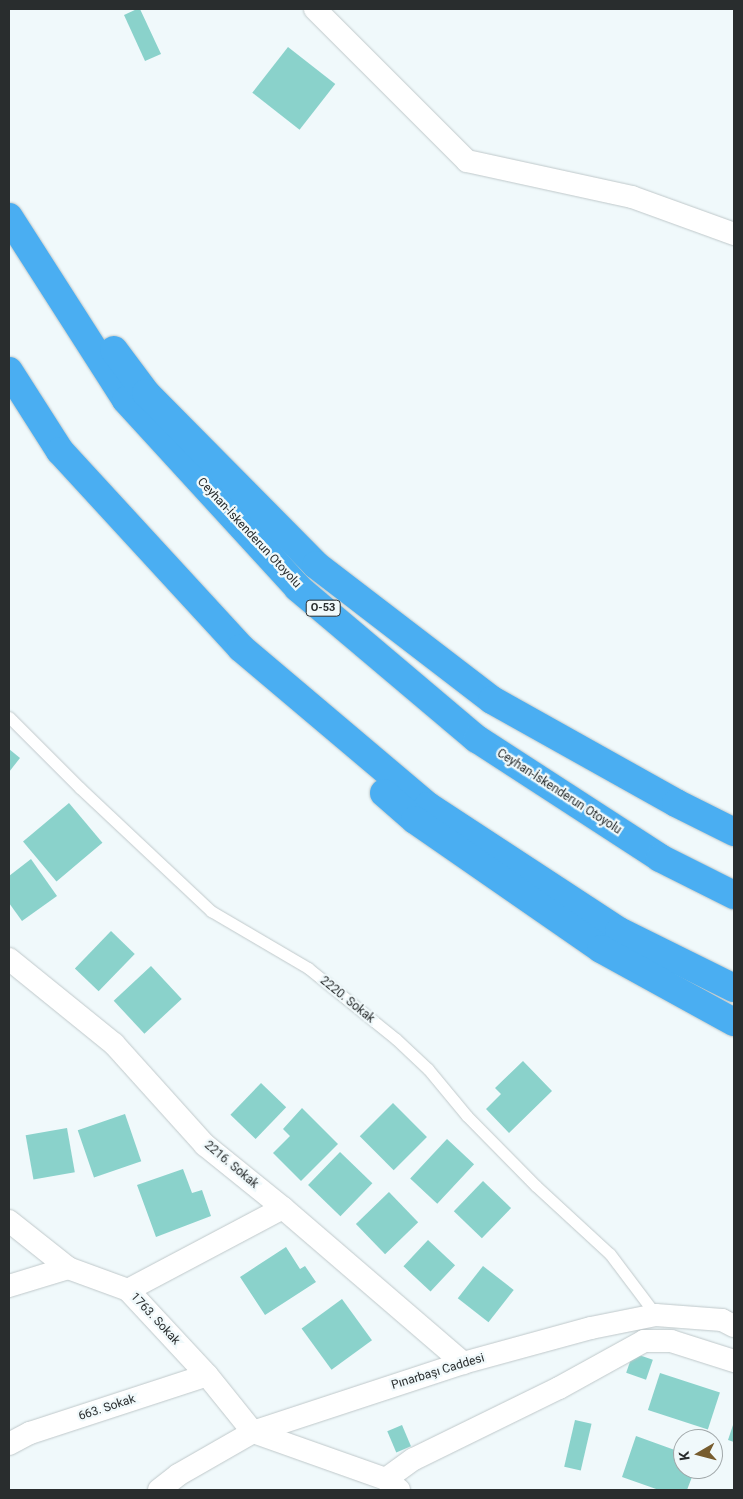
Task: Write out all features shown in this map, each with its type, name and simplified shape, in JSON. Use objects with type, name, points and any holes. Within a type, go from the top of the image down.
[{"type":"highway","points":[[9,215],[146,393],[316,565],[492,700],[676,803],[734,832]]},
{"type":"highway","name":"Ceyhan-İskenderun Otoyolu","points":[[9,215],[126,400],[298,588],[477,739],[660,858],[734,895]]},
{"type":"highway","points":[[9,371],[60,451],[232,659],[415,820],[601,949],[734,1022]]},
{"type":"highway","points":[[60,451],[240,648],[428,806],[619,931],[734,988]]},
{"type":"street","points":[[315,9],[467,161],[632,197],[734,234]]},
{"type":"street","name":"2216. Sokak","points":[[9,959],[114,1044],[205,1145],[284,1208],[463,1362]]},
{"type":"street","points":[[128,1290],[284,1208]]},
{"type":"street","name":"1763. Sokak","points":[[9,1221],[68,1268],[128,1290],[207,1375],[253,1432]]},
{"type":"street","points":[[9,1286],[68,1268]]},
{"type":"street","name":"Pınarbaşı Caddesi","points":[[159,1490],[178,1475],[253,1432],[463,1362],[591,1328],[656,1315],[722,1320],[734,1326]]},
{"type":"street","points":[[253,1432],[393,1485],[414,1459],[559,1388],[644,1341],[670,1342],[734,1361]]},
{"type":"street","name":"663. Sokak","points":[[9,1444],[30,1433],[207,1375]]},
{"type":"lane","name":"2220. Sokak","points":[[9,717],[80,788],[211,911],[308,968],[396,1039],[428,1069],[467,1116],[536,1186],[610,1254],[656,1315]]},
{"type":"building","points":[[140,9],[161,54],[145,61],[124,15]]},
{"type":"building","points":[[288,47],[335,84],[300,130],[252,93]]},
{"type":"building","points":[[9,749],[20,758],[9,772]]},
{"type":"building","points":[[69,803],[102,843],[56,881],[23,842]]},
{"type":"building","points":[[31,859],[57,896],[22,921],[9,903],[9,876]]},
{"type":"building","points":[[111,931],[135,954],[99,991],[75,968]]},
{"type":"building","points":[[151,966],[182,999],[144,1034],[114,1001]]},
{"type":"building","points":[[523,1061],[552,1091],[509,1133],[486,1109],[501,1094],[495,1088]]},
{"type":"building","points":[[261,1083],[286,1107],[256,1139],[230,1115]]},
{"type":"building","points":[[393,1103],[427,1137],[394,1170],[360,1136]]},
{"type":"building","points":[[302,1108],[338,1144],[301,1181],[273,1153],[290,1136],[283,1129]]},
{"type":"building","points":[[125,1114],[141,1161],[94,1178],[78,1130]]},
{"type":"building","points":[[67,1128],[75,1172],[33,1180],[26,1135]]},
{"type":"building","points":[[447,1139],[474,1164],[437,1204],[410,1178]]},
{"type":"building","points":[[340,1152],[372,1183],[340,1216],[308,1185]]},
{"type":"building","points":[[183,1169],[192,1193],[202,1190],[211,1216],[156,1237],[137,1185]]},
{"type":"building","points":[[483,1181],[511,1208],[482,1238],[454,1211]]},
{"type":"building","points":[[389,1192],[418,1222],[385,1254],[356,1224]]},
{"type":"building","points":[[428,1240],[455,1265],[431,1292],[403,1266]]},
{"type":"building","points":[[286,1247],[300,1269],[305,1266],[316,1282],[265,1315],[240,1277]]},
{"type":"building","points":[[483,1266],[514,1290],[488,1322],[458,1298]]},
{"type":"building","points":[[342,1299],[372,1340],[332,1370],[302,1328]]},
{"type":"building","points":[[633,1353],[653,1360],[646,1380],[626,1373]]},
{"type":"building","points":[[660,1373],[720,1392],[708,1429],[648,1410]]},
{"type":"building","points":[[575,1420],[592,1424],[581,1471],[564,1467]]},
{"type":"building","points":[[734,1422],[734,1442],[728,1440]]},
{"type":"building","points":[[402,1425],[411,1446],[396,1452],[387,1431]]},
{"type":"building","points":[[636,1436],[673,1449],[673,1479],[691,1479],[687,1490],[659,1490],[622,1477]]}]
